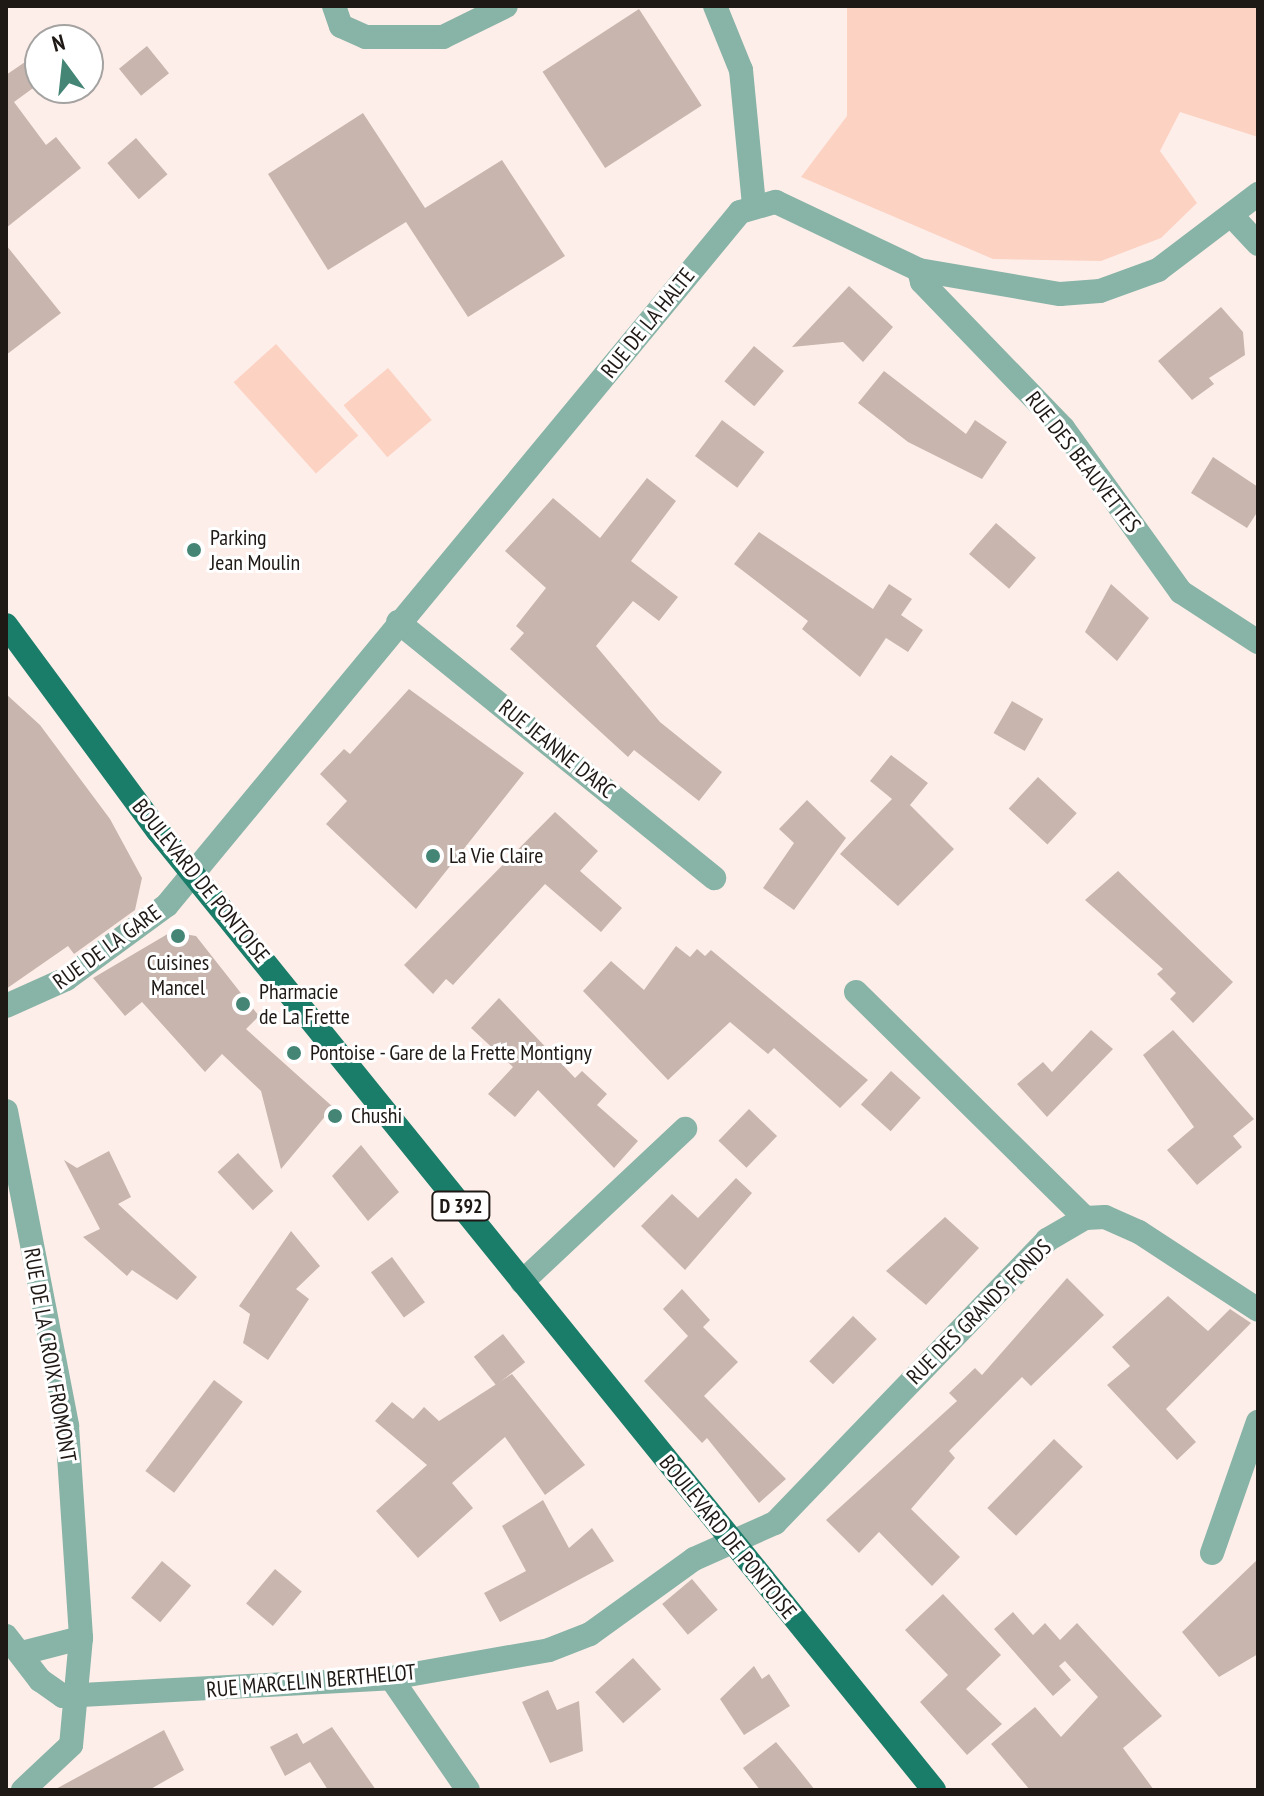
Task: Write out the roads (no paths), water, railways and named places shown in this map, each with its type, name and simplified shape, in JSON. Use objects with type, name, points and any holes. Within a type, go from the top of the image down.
[{"type":"main road","name":"BOULEVARD DE PONTOISE","points":[[6,625],[55,699],[731,1543],[934,1790]]},
{"type":"street","points":[[334,6],[341,26],[381,37],[443,37],[506,6]]},
{"type":"street","points":[[715,6],[741,70],[754,205],[794,207],[919,270],[1015,290],[1100,291],[1158,270],[1233,217],[1258,194]]},
{"type":"street","name":"RUE DE LA HALTE","points":[[192,868],[727,226],[754,205]]},
{"type":"street","points":[[1233,217],[1258,244]]},
{"type":"street","name":"RUE DES BEAUVETTES","points":[[919,270],[922,282],[1063,428],[1181,592],[1258,642]]},
{"type":"street","name":"RUE JEANNE D'ARC","points":[[398,622],[714,878]]},
{"type":"street","name":"RUE DE LA GARE","points":[[6,1006],[66,979],[150,920],[192,868]]},
{"type":"street","points":[[856,992],[1085,1218],[1105,1217],[1139,1232],[1258,1310]]},
{"type":"street","name":"RUE DE LA CROIX FROMONT","points":[[6,1111],[67,1426],[81,1638],[79,1696],[71,1745],[23,1790]]},
{"type":"street","points":[[522,1282],[685,1129]]},
{"type":"street","name":"RUE DES GRANDS FONDS","points":[[731,1543],[775,1523],[1047,1240],[1085,1218]]},
{"type":"street","points":[[1212,1553],[1258,1422]]},
{"type":"street","name":"RUE MARCELIN BERTHELOT","points":[[14,1644],[40,1680],[63,1696],[391,1678],[569,1645],[694,1559],[731,1543]]},
{"type":"street","name":"RUE MARCELIN BERTHELOT","points":[[14,1644],[81,1638]]},
{"type":"street","points":[[391,1678],[468,1790]]},
{"type":"place","name":"Parking Jean Moulin","points":[[194,550]]},
{"type":"place","name":"La Vie Claire","points":[[433,856]]},
{"type":"place","name":"Cuisines Mancel","points":[[178,936]]},
{"type":"place","name":"Pharmacie de La Frette","points":[[243,1004]]},
{"type":"place","name":"Pontoise - Gare de la Frette Montigny","points":[[294,1053]]},
{"type":"place","name":"Chushi","points":[[335,1116]]}]
